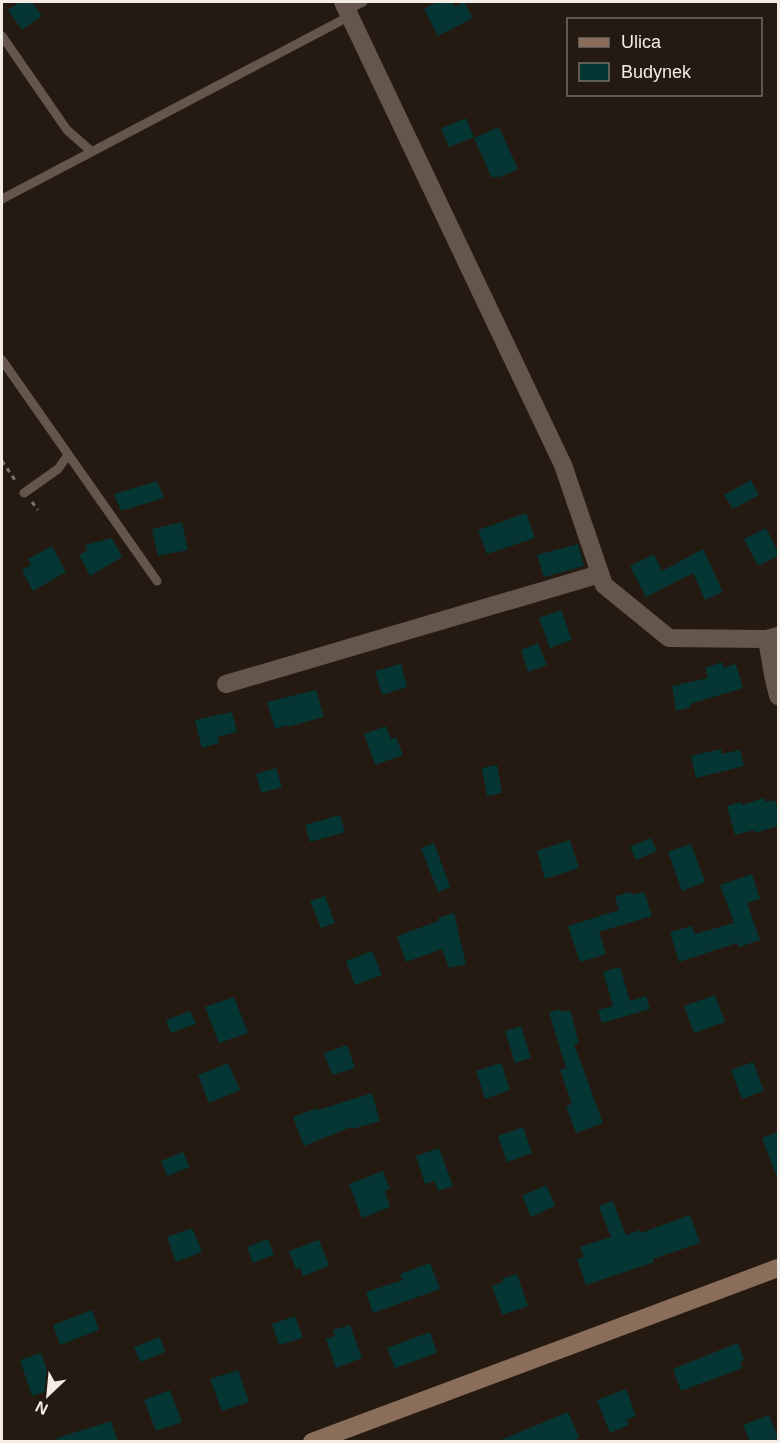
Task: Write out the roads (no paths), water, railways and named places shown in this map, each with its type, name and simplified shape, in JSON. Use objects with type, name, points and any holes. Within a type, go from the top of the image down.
[{"type":"street","points":[[351,7],[563,465],[604,585],[669,638],[773,637],[772,675],[778,696]]},
{"type":"street","points":[[226,684],[600,574]]},
{"type":"street","points":[[312,1442],[778,1268]]},
{"type":"lane","points":[[2,199],[351,7]]},
{"type":"lane","points":[[2,36],[67,130],[92,151]]},
{"type":"lane","points":[[2,360],[157,581]]},
{"type":"lane","points":[[24,493],[58,469],[68,455]]}]
